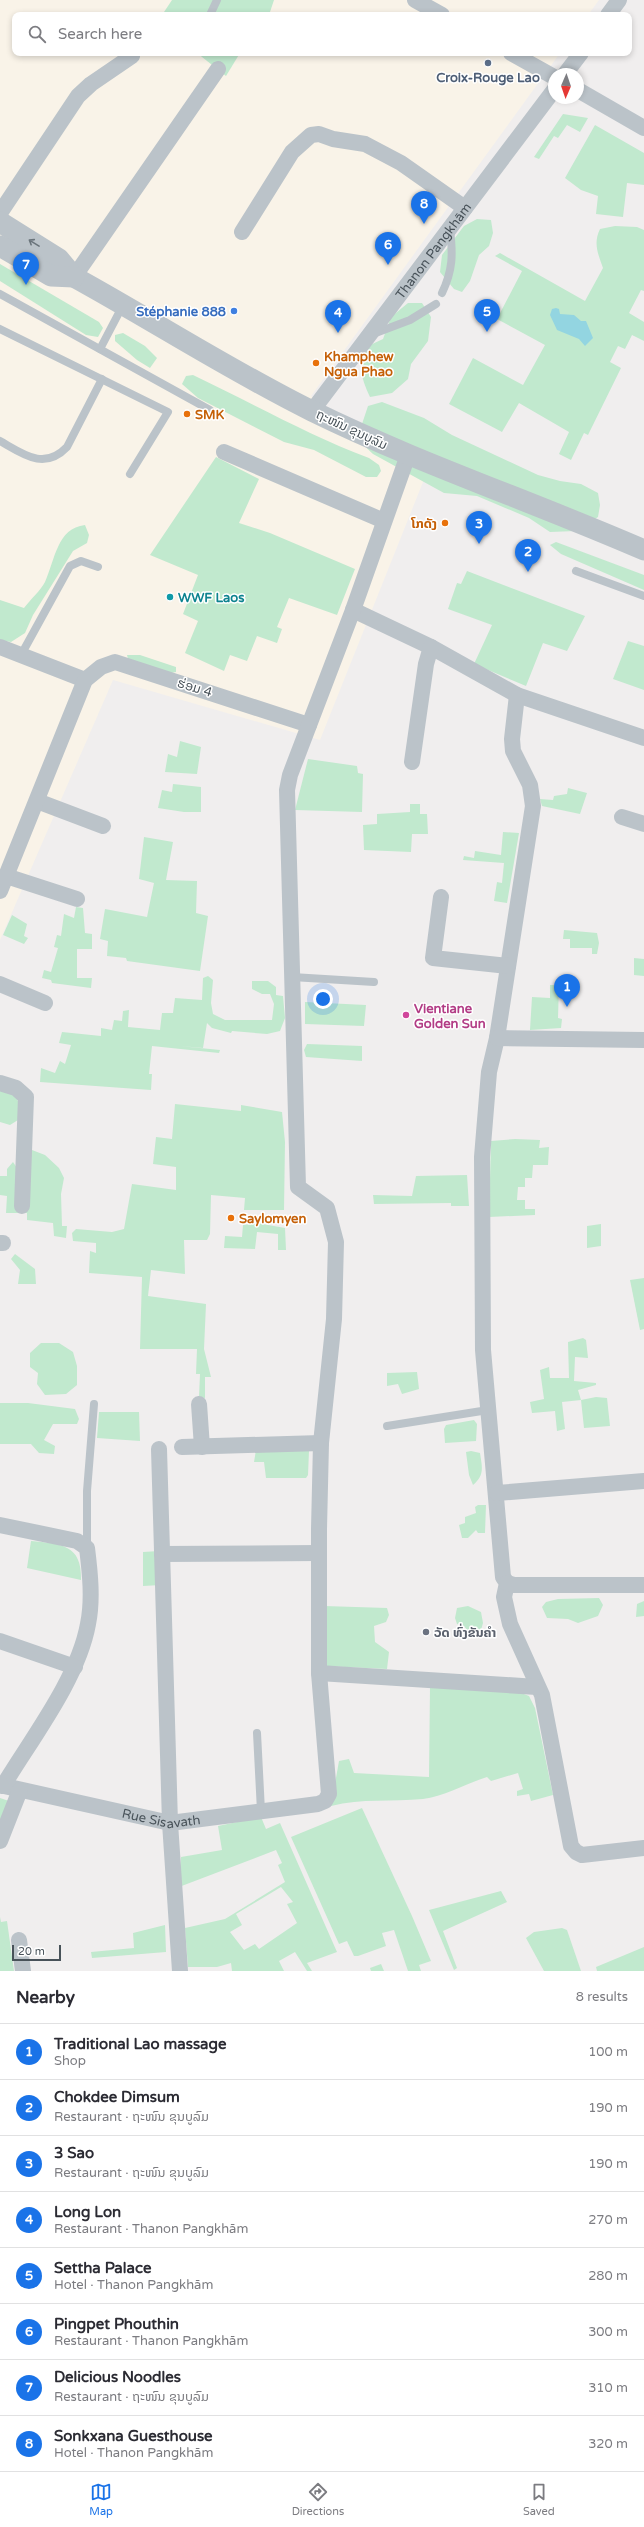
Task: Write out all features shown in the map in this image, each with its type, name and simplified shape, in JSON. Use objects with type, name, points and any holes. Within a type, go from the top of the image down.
[{"type":"street","points":[[610,12],[619,0]]},
{"type":"street","points":[[422,2],[437,12]]},
{"type":"street","points":[[0,213],[78,96],[91,84],[132,56]]},
{"type":"street","points":[[516,56],[548,74]]},
{"type":"street","points":[[570,68],[578,56]]},
{"type":"street","points":[[74,277],[218,69]]},
{"type":"street","points":[[584,93],[644,128]]},
{"type":"street","name":"Thanon Pangkhām","points":[[312,411],[548,98]]},
{"type":"street","points":[[242,232],[292,152],[311,135],[319,134],[333,139],[365,144],[384,153],[465,208]]},
{"type":"street","name":"ຖະໜົນ ຂຸນບູລົມ","points":[[0,222],[59,259],[74,277],[202,351],[312,411],[408,454],[642,545]]},
{"type":"street","name":"ຖະໜົນ ຂຸນບູລົມ","points":[[0,246],[51,276],[74,277]]},
{"type":"street","points":[[224,452],[384,521]]},
{"type":"street","points":[[408,454],[353,610],[290,775],[287,790],[298,1187],[327,1208],[336,1242],[334,1319],[321,1443],[319,1673],[537,1687]]},
{"type":"street","points":[[353,610],[431,647],[517,695],[644,738]]},
{"type":"street","points":[[0,647],[85,680],[0,891]]},
{"type":"street","points":[[412,762],[426,664],[431,647]]},
{"type":"street","name":"ຮ່ອມ 4","points":[[85,680],[101,667],[115,662],[309,725]]},
{"type":"street","points":[[517,695],[512,745],[530,785],[533,806],[497,1038],[488,1072],[482,1158],[483,1350],[497,1493],[503,1577],[507,1583],[514,1585],[644,1585]]},
{"type":"street","points":[[37,801],[103,826]]},
{"type":"street","points":[[622,817],[644,824]]},
{"type":"street","points":[[6,876],[77,899]]},
{"type":"street","points":[[442,897],[433,958],[508,966]]},
{"type":"street","points":[[0,984],[45,1003]]},
{"type":"street","points":[[497,1038],[644,1040]]},
{"type":"street","points":[[0,1083],[16,1088],[26,1097],[22,1206]]},
{"type":"street","points":[[199,1404],[202,1447]]},
{"type":"street","points":[[182,1447],[321,1443]]},
{"type":"street","points":[[159,1448],[169,1715],[170,1823],[180,1971]]},
{"type":"street","points":[[497,1493],[644,1481]]},
{"type":"street","points":[[0,1525],[77,1541],[86,1548],[90,1585],[88,1624],[75,1667],[1,1785]]},
{"type":"street","points":[[162,1554],[319,1553]]},
{"type":"street","points":[[507,1583],[504,1597],[510,1624],[537,1687],[542,1695],[571,1846],[576,1852],[582,1854],[644,1848]]},
{"type":"street","points":[[0,1641],[75,1667]]},
{"type":"street","name":"Rue Sisavath","points":[[1,1785],[170,1823],[325,1801],[329,1794],[319,1673]]},
{"type":"street","points":[[0,1840],[20,1790]]},
{"type":"street","points":[[19,1940],[24,1971]]},
{"type":"lane","points":[[211,12],[217,0]]},
{"type":"lane","points":[[442,293],[451,274],[452,248],[449,229]]},
{"type":"lane","points":[[0,294],[210,410]]},
{"type":"lane","points":[[100,349],[123,304]]},
{"type":"lane","points":[[369,335],[410,320],[436,304]]},
{"type":"lane","points":[[0,329],[168,412],[130,474]]},
{"type":"lane","points":[[0,441],[29,457],[41,460],[59,455],[67,447],[102,379]]},
{"type":"lane","points":[[21,655],[70,566],[81,561],[98,567]]},
{"type":"lane","points":[[576,571],[644,596]]},
{"type":"lane","points":[[292,977],[374,982]]},
{"type":"lane","points":[[86,1548],[87,1491],[94,1404]]},
{"type":"lane","points":[[387,1426],[488,1410]]},
{"type":"lane","points":[[256,1733],[261,1811]]},
{"type":"shaded area","points":[[0,0],[599,0],[590,12],[12,12],[12,56],[558,56],[311,396],[425,477],[320,740],[113,680],[0,940]]},
{"type":"green space","points":[[172,0],[274,0],[270,12],[164,12]]},
{"type":"green space","points":[[201,56],[238,56],[226,76]]},
{"type":"green space","points":[[563,114],[588,118],[580,132],[567,125],[558,138],[554,136],[539,159],[534,157]]},
{"type":"green space","points":[[595,125],[644,153],[644,185],[627,183],[623,217],[596,214],[598,196],[581,190],[565,178]]},
{"type":"green space","points":[[477,219],[491,220],[493,233],[489,246],[479,255],[470,281],[462,292],[454,289],[440,272],[442,255],[464,226]]},
{"type":"green space","points":[[615,226],[637,227],[644,230],[644,291],[641,290],[629,313],[644,322],[644,341],[632,335],[625,349],[618,346],[610,362],[621,368],[588,435],[584,433],[571,460],[559,454],[569,432],[519,403],[502,432],[449,404],[473,358],[523,385],[545,345],[497,319],[522,271],[495,256],[500,253],[585,301],[603,268],[597,248],[597,239],[600,229]]},
{"type":"green space","points":[[0,264],[99,322],[103,328],[98,337],[86,335],[0,281]]},
{"type":"green space","points":[[408,303],[422,303],[431,317],[428,341],[411,364],[408,379],[392,393],[370,397],[364,383],[362,372],[363,361],[368,346],[383,339],[391,317]]},
{"type":"green space","points":[[123,333],[145,346],[157,358],[150,368],[137,360],[115,341],[115,335]]},
{"type":"green space","points":[[193,375],[302,429],[369,458],[379,465],[381,471],[377,477],[366,477],[314,450],[284,442],[198,398],[182,384],[186,376]]},
{"type":"green space","points":[[382,402],[424,418],[452,435],[538,475],[560,481],[581,484],[598,493],[600,505],[598,517],[576,531],[550,532],[529,518],[477,496],[444,493],[373,454],[357,439],[368,406]]},
{"type":"green space","points":[[216,457],[259,479],[239,523],[270,533],[355,569],[337,615],[289,598],[277,627],[282,629],[277,643],[257,636],[247,661],[230,655],[224,671],[185,653],[198,621],[183,614],[198,575],[150,555]]},
{"type":"green space","points":[[85,525],[89,535],[87,543],[73,551],[33,615],[25,633],[11,642],[0,640],[0,600],[24,608],[45,582],[58,546],[68,532],[76,527]]},
{"type":"green space","points":[[556,542],[644,575],[644,590],[561,554],[550,545]]},
{"type":"green space","points":[[467,571],[585,616],[567,651],[543,643],[526,686],[474,664],[492,625],[448,609],[457,583],[461,584]]},
{"type":"green space","points":[[628,641],[644,646],[644,690],[613,679]]},
{"type":"green space","points":[[127,655],[140,655],[176,667],[176,672],[166,674],[128,659]]},
{"type":"green space","points":[[180,741],[201,747],[197,774],[165,772],[168,754],[177,757]]},
{"type":"green space","points":[[308,759],[357,766],[358,773],[363,774],[362,812],[295,810]]},
{"type":"green space","points":[[173,784],[201,787],[201,812],[184,812],[158,808],[162,790],[172,792]]},
{"type":"green space","points":[[568,788],[587,793],[580,814],[542,806],[540,799],[553,800],[554,796],[567,794]]},
{"type":"green space","points":[[410,804],[420,804],[420,814],[427,814],[428,834],[412,834],[411,852],[364,850],[363,825],[377,824],[377,814],[410,812]]},
{"type":"green space","points":[[503,832],[519,833],[507,903],[494,901],[497,882],[502,883],[504,863],[463,860],[464,856],[474,858],[475,851],[501,855]]},
{"type":"green space","points":[[144,837],[173,842],[166,880],[197,881],[196,913],[208,916],[200,971],[127,961],[126,958],[107,956],[108,941],[100,939],[105,909],[147,917],[154,883],[139,879]]},
{"type":"green space","points":[[76,907],[83,908],[85,933],[92,934],[92,949],[77,949],[77,978],[92,978],[91,988],[52,983],[51,980],[42,978],[44,970],[51,972],[58,948],[54,947],[57,935],[61,936],[64,914],[74,918]]},
{"type":"green space","points":[[12,915],[27,924],[24,936],[28,938],[24,944],[3,935]]},
{"type":"green space","points":[[564,930],[597,933],[599,943],[597,954],[592,954],[592,948],[570,948],[570,939],[563,939]]},
{"type":"green space","points":[[634,958],[644,959],[644,976],[634,975]]},
{"type":"green space","points":[[208,976],[213,980],[211,1003],[213,1014],[225,1020],[272,1020],[274,1004],[270,994],[262,994],[252,989],[252,981],[268,981],[276,987],[276,995],[283,996],[285,1018],[280,1031],[267,1034],[232,1031],[231,1033],[212,1028],[207,1023],[203,1048],[180,1046],[220,1050],[219,1053],[152,1046],[149,1074],[152,1074],[151,1090],[40,1082],[41,1068],[55,1073],[60,1061],[65,1064],[71,1045],[59,1043],[62,1032],[101,1036],[101,1028],[112,1030],[114,1020],[122,1021],[123,1011],[129,1010],[128,1027],[160,1030],[162,1013],[173,1013],[175,998],[202,1000],[203,978]]},
{"type":"green space","points":[[550,985],[559,985],[558,1018],[562,1019],[561,1028],[530,1030],[532,997],[550,998]]},
{"type":"green space","points":[[305,1002],[366,1005],[364,1026],[305,1024]]},
{"type":"green space","points":[[307,1044],[362,1046],[362,1061],[306,1057],[304,1050]]},
{"type":"green space","points":[[0,1086],[12,1089],[19,1103],[18,1120],[10,1125],[0,1122]]},
{"type":"green space","points":[[175,1104],[241,1111],[241,1105],[282,1112],[285,1142],[284,1210],[244,1210],[245,1198],[211,1195],[210,1234],[207,1240],[184,1240],[185,1274],[151,1270],[148,1296],[206,1304],[204,1349],[211,1377],[205,1377],[205,1398],[199,1397],[200,1374],[196,1374],[197,1349],[140,1349],[142,1277],[89,1273],[90,1251],[96,1253],[96,1243],[73,1241],[72,1233],[76,1229],[112,1232],[124,1229],[132,1184],[176,1190],[176,1167],[153,1164],[156,1137],[172,1139]]},
{"type":"green space","points":[[515,1139],[540,1140],[539,1148],[549,1147],[548,1165],[533,1165],[532,1178],[525,1178],[525,1187],[518,1187],[517,1200],[525,1200],[525,1209],[535,1209],[535,1215],[489,1217],[491,1141]]},
{"type":"green space","points":[[32,1150],[45,1155],[59,1168],[64,1178],[61,1194],[62,1226],[67,1226],[66,1238],[54,1236],[53,1223],[27,1220],[27,1213],[6,1213],[7,1196],[0,1195],[0,1176],[7,1176],[7,1169],[13,1162],[25,1180]]},
{"type":"green space","points":[[467,1175],[469,1206],[451,1206],[451,1203],[374,1204],[373,1195],[412,1196],[416,1176]]},
{"type":"green space","points":[[257,1223],[285,1228],[286,1250],[278,1250],[278,1234],[257,1232],[255,1249],[224,1248],[225,1236],[242,1237],[243,1225]]},
{"type":"green space","points":[[601,1224],[601,1246],[587,1248],[587,1226]]},
{"type":"green space","points":[[15,1254],[35,1269],[36,1284],[18,1284],[20,1270],[11,1259]]},
{"type":"green space","points":[[644,1278],[644,1329],[640,1330],[630,1280]]},
{"type":"green space","points":[[583,1338],[586,1340],[588,1358],[575,1357],[574,1381],[596,1383],[596,1385],[578,1390],[581,1400],[562,1402],[565,1429],[557,1431],[555,1411],[532,1413],[530,1402],[544,1399],[540,1370],[549,1367],[550,1378],[569,1378],[568,1342]]},
{"type":"green space","points":[[41,1343],[59,1343],[73,1352],[77,1366],[77,1385],[66,1394],[45,1395],[37,1384],[38,1373],[30,1367],[30,1353]]},
{"type":"green space","points":[[417,1372],[419,1389],[402,1394],[398,1384],[387,1386],[387,1373]]},
{"type":"green space","points":[[596,1397],[607,1398],[610,1426],[584,1428],[581,1400]]},
{"type":"green space","points":[[0,1403],[28,1403],[75,1409],[79,1419],[77,1424],[53,1424],[44,1440],[55,1446],[54,1454],[39,1453],[31,1444],[0,1444]]},
{"type":"green space","points":[[99,1412],[139,1412],[140,1441],[97,1438]]},
{"type":"green space","points":[[474,1420],[477,1424],[476,1441],[445,1443],[444,1429],[446,1425]]},
{"type":"green space","points":[[256,1450],[309,1451],[308,1475],[306,1478],[266,1478],[264,1462],[254,1462]]},
{"type":"green space","points":[[471,1451],[480,1453],[482,1467],[479,1478],[473,1485],[469,1475],[466,1452]]},
{"type":"green space","points":[[478,1505],[486,1505],[485,1533],[478,1533],[476,1530],[468,1538],[462,1538],[459,1525],[465,1523],[465,1517],[476,1513],[475,1507]]},
{"type":"green space","points":[[31,1541],[52,1543],[68,1548],[78,1559],[81,1580],[27,1568]]},
{"type":"green space","points":[[159,1551],[161,1585],[143,1586],[143,1552]]},
{"type":"green space","points":[[599,1598],[603,1605],[598,1616],[578,1623],[568,1619],[547,1618],[542,1607],[546,1602],[558,1599]]},
{"type":"green space","points":[[644,1601],[644,1616],[636,1617],[637,1604]]},
{"type":"green space","points":[[324,1606],[387,1608],[389,1615],[386,1622],[374,1626],[375,1642],[389,1652],[387,1669],[325,1666]]},
{"type":"green space","points":[[468,1606],[481,1612],[483,1623],[481,1630],[469,1633],[464,1626],[457,1624],[455,1618],[457,1608]]},
{"type":"green space","points":[[430,1687],[516,1691],[529,1696],[535,1708],[553,1795],[531,1801],[529,1794],[517,1796],[517,1791],[523,1789],[518,1773],[491,1781],[487,1777],[431,1798],[354,1802],[331,1806],[339,1761],[349,1759],[354,1773],[429,1777]]},
{"type":"green space","points":[[0,1798],[9,1801],[0,1824]]},
{"type":"green space","points":[[362,1808],[431,1961],[419,1965],[421,1971],[408,1971],[394,1930],[382,1933],[386,1946],[358,1956],[354,1956],[347,1941],[339,1944],[291,1837]]},
{"type":"green space","points":[[261,1817],[266,1829],[280,1823],[337,1952],[307,1963],[312,1971],[307,1971],[295,1952],[279,1961],[284,1971],[232,1971],[231,1963],[217,1967],[188,1967],[185,1928],[225,1919],[285,1882],[278,1865],[282,1863],[276,1850],[179,1887],[181,1857],[222,1850],[218,1826]],"holes":[[[281,1887],[293,1902],[287,1904],[297,1923],[259,1949],[255,1944],[244,1950],[230,1932],[242,1925],[236,1914]]]},
{"type":"green space","points":[[501,1891],[507,1902],[443,1931],[457,1968],[454,1970],[429,1910]]},
{"type":"green space","points":[[0,1917],[1,1922],[7,1921],[14,1971],[0,1971]]},
{"type":"green space","points":[[165,1925],[166,1952],[92,1958],[91,1952],[134,1948],[133,1933]]},
{"type":"green space","points":[[562,1928],[567,1930],[581,1971],[544,1971],[526,1938],[534,1932]]},
{"type":"green space","points":[[644,1947],[644,1971],[597,1971],[596,1967]]},
{"type":"green space","points":[[381,1964],[384,1971],[371,1971],[370,1968]]},
{"type":"water","points":[[552,309],[559,309],[560,314],[574,315],[581,321],[586,321],[593,338],[585,346],[579,339],[557,330],[550,315]]},
{"type":"place","name":"Croix-Rouge Lao","points":[[488,63]]},
{"type":"place","name":"Sonkxana Guesthouse","points":[[424,224]]},
{"type":"place","name":"Pingpet Phouthin","points":[[388,265]]},
{"type":"place","name":"Delicious Noodles","points":[[26,285]]},
{"type":"place","name":"Stéphanie 888","points":[[234,311]]},
{"type":"place","name":"Settha Palace","points":[[487,332]]},
{"type":"place","name":"Long Lon","points":[[338,333]]},
{"type":"place","name":"Khamphew Ngua Phao","points":[[316,363]]},
{"type":"place","name":"SMK","points":[[187,414]]},
{"type":"place","name":"ໂກດັງ","points":[[445,523]]},
{"type":"place","name":"3 Sao","points":[[479,544]]},
{"type":"place","name":"Chokdee Dimsum","points":[[528,572]]},
{"type":"place","name":"WWF Laos","points":[[170,597]]},
{"type":"place","name":"Traditional Lao massage","points":[[567,1007]]},
{"type":"place","name":"Vientiane Golden Sun","points":[[406,1015]]},
{"type":"place","name":"Saylomyen","points":[[231,1218]]},
{"type":"place","name":"ວັດ ທົ່ງຂັນຄຳ","points":[[426,1632]]}]
